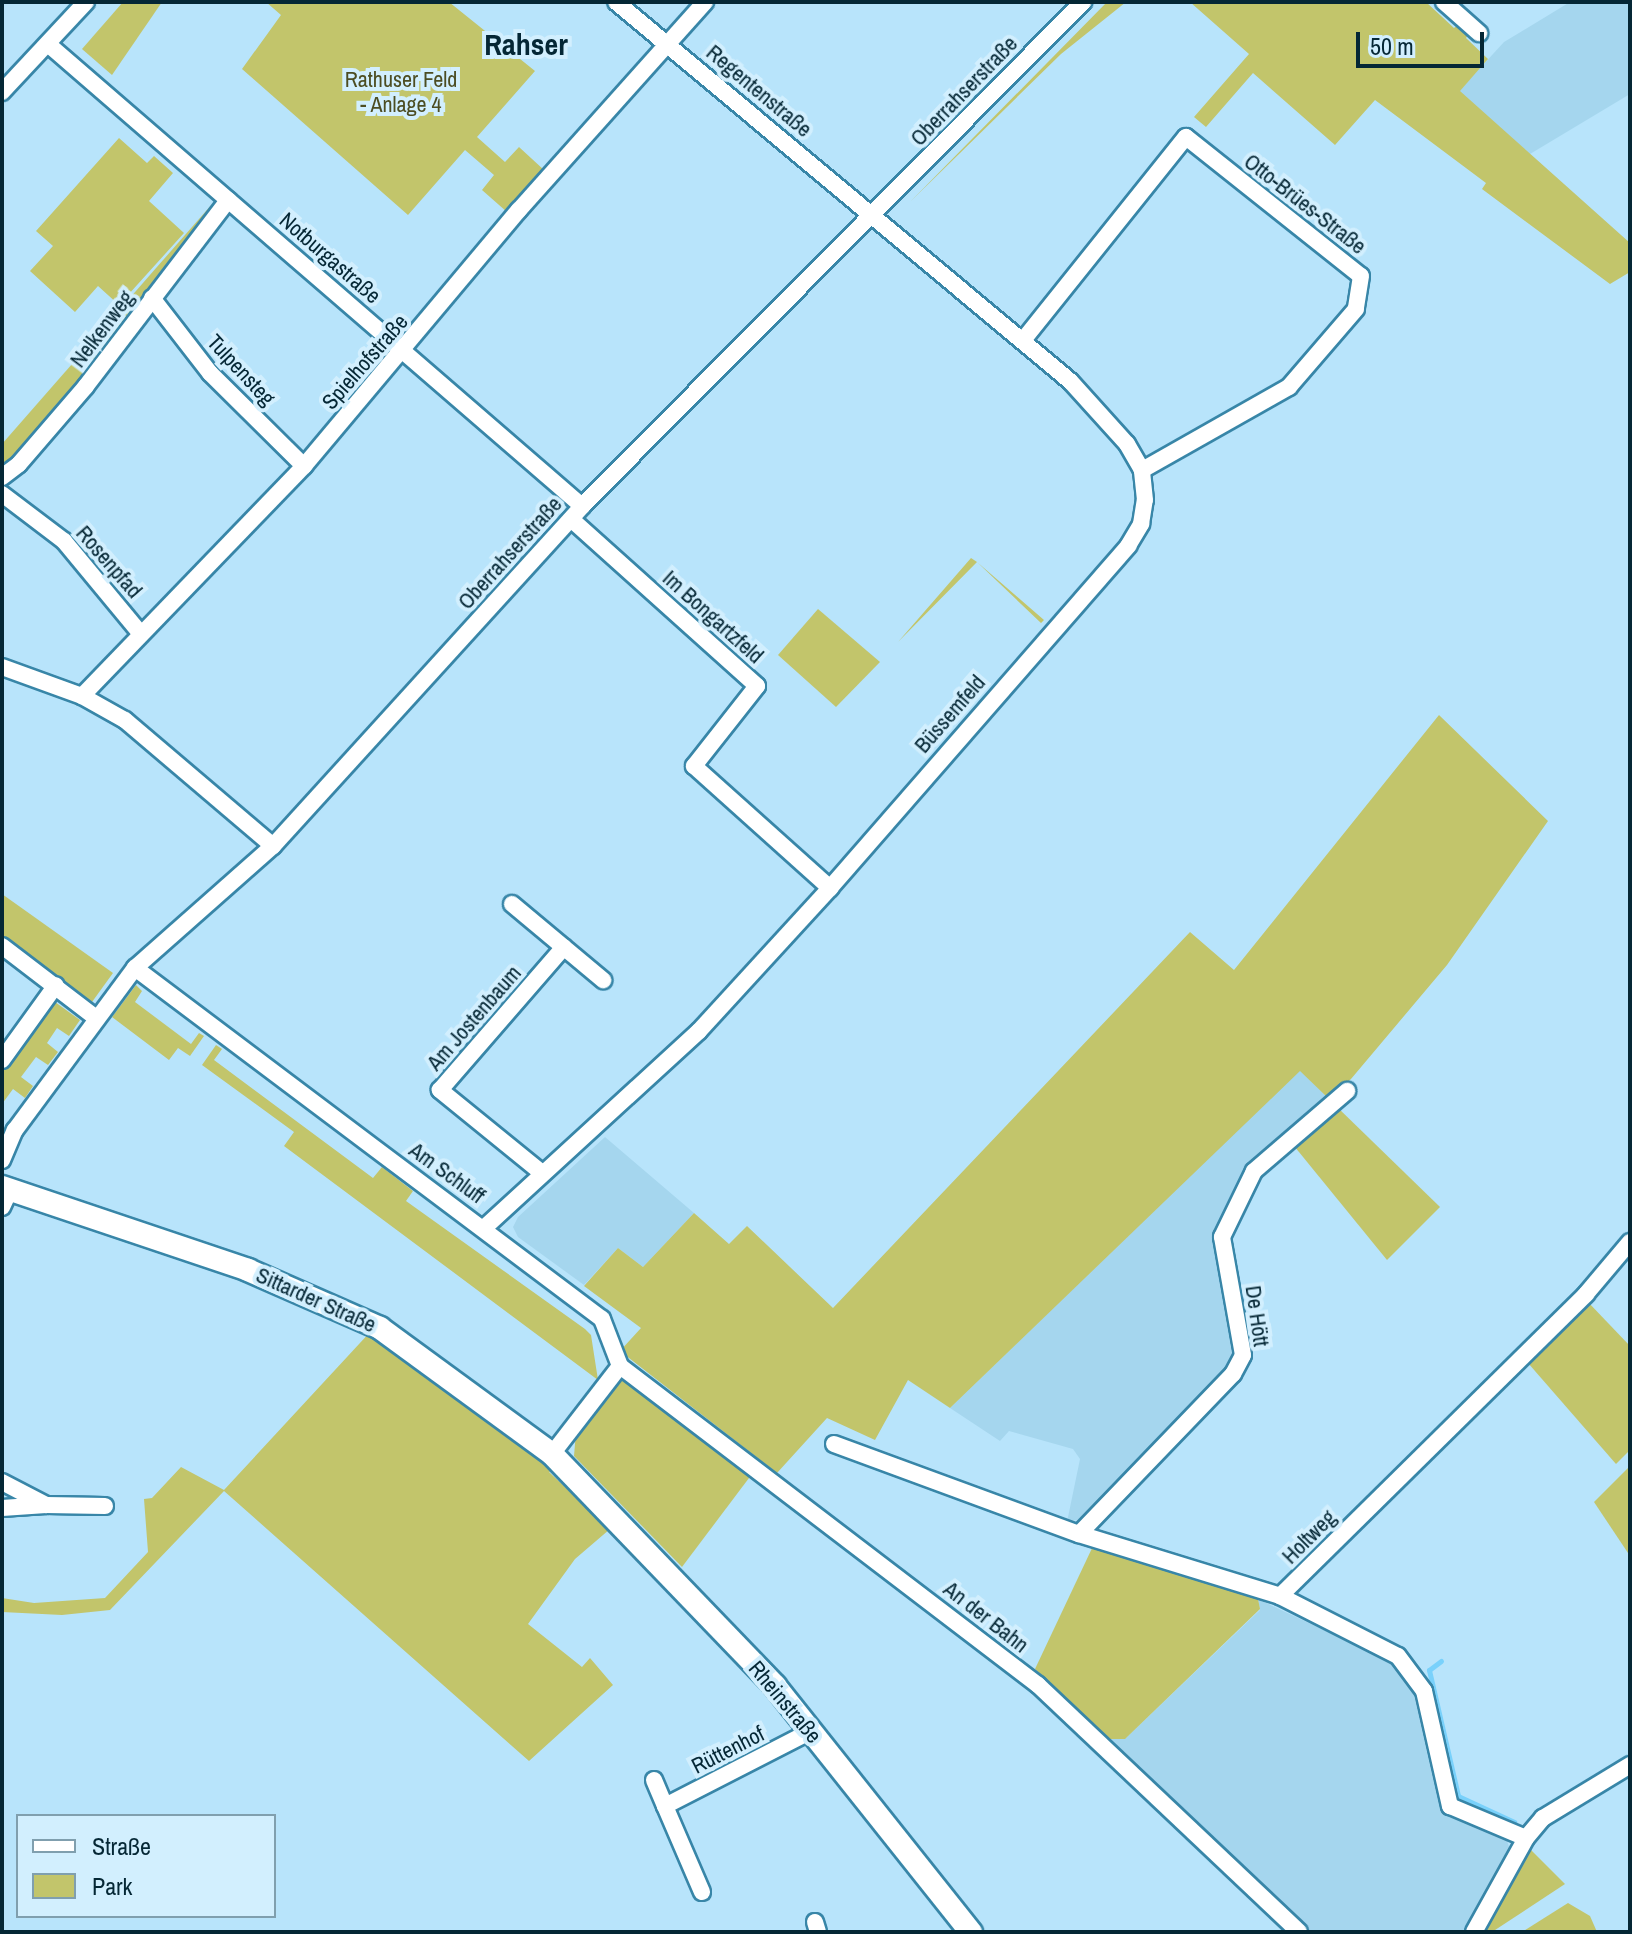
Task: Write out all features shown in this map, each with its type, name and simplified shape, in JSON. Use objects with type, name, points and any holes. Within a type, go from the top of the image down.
[{"type":"street","points":[[2,92],[86,2]]},
{"type":"street","name":"Regentenstraße","points":[[616,2],[874,215]]},
{"type":"street","name":"Spielhofstraße","points":[[82,696],[140,633],[203,575],[304,466],[405,352],[519,210],[670,46],[705,2]]},
{"type":"street","name":"Oberrahserstraße","points":[[2,1160],[15,1130],[95,1017],[135,968],[273,846],[576,512],[1083,2]]},
{"type":"street","points":[[1444,2],[1479,33]]},
{"type":"street","name":"Notburgastraße","points":[[49,45],[405,352],[576,512]]},
{"type":"street","name":"Otto-Brües-Straße","points":[[1024,339],[1186,137],[1361,276],[1356,309],[1289,387],[1142,470]]},
{"type":"street","name":"Nelkenweg","points":[[2,477],[19,464],[86,386],[228,200]]},
{"type":"street","points":[[874,215],[1024,339],[1127,444],[1142,470]]},
{"type":"street","name":"Tulpensteg","points":[[152,298],[210,373],[304,466]]},
{"type":"street","name":"Büssemfeld","points":[[484,1228],[699,1031],[830,888],[1128,546],[1141,524],[1142,470]]},
{"type":"street","name":"Rosenpfad","points":[[2,494],[64,541],[140,633]]},
{"type":"street","name":"Im Bongartzfeld","points":[[576,512],[757,686],[694,766],[830,888]]},
{"type":"street","points":[[2,667],[82,696],[135,727],[273,846]]},
{"type":"street","points":[[512,904],[603,980]]},
{"type":"street","points":[[2,946],[95,1017]]},
{"type":"street","name":"Am Jostenbaum","points":[[542,1173],[440,1090],[564,947]]},
{"type":"street","name":"Am Schluff","points":[[135,968],[602,1319],[620,1366]]},
{"type":"street","points":[[2,1060],[56,985]]},
{"type":"street","name":"De Hött","points":[[1079,1534],[1233,1374],[1243,1355],[1222,1237],[1254,1171],[1347,1091]]},
{"type":"street","name":"Sittarder Straße","points":[[5,1195],[248,1270],[380,1328],[552,1454],[588,1490]]},
{"type":"street","name":"Holtweg","points":[[1526,1838],[1450,1806],[1424,1691],[1398,1656],[1280,1596],[1586,1294],[1630,1242]]},
{"type":"street","points":[[552,1454],[620,1366]]},
{"type":"street","name":"An der Bahn","points":[[620,1366],[1038,1685],[1299,1932]]},
{"type":"street","points":[[834,1444],[1079,1534],[1280,1596]]},
{"type":"street","points":[[2,1482],[46,1505]]},
{"type":"street","name":"Rheinstraße","points":[[588,1490],[775,1686],[965,1930]]},
{"type":"street","points":[[2,1508],[105,1506]]},
{"type":"street","name":"Rüttenhof","points":[[665,1806],[811,1731]]},
{"type":"street","points":[[1474,1932],[1526,1838],[1543,1818],[1630,1765]]},
{"type":"street","points":[[654,1780],[702,1892]]},
{"type":"shaded area","points":[[1570,2],[1630,2],[1630,94],[1530,154],[1459,91],[1504,42]]},
{"type":"shaded area","points":[[1300,1070],[1328,1098],[1250,1169],[1218,1230],[1236,1347],[1232,1363],[1085,1518],[1067,1522],[1080,1459],[1073,1449],[1009,1431],[1000,1441],[950,1408]]},
{"type":"shaded area","points":[[605,1137],[694,1213],[643,1267],[618,1248],[584,1285],[518,1237],[513,1227],[518,1217]]},
{"type":"shaded area","points":[[1258,1599],[1398,1665],[1418,1695],[1443,1809],[1506,1837],[1510,1850],[1468,1932],[1312,1932],[1110,1739],[1126,1738],[1260,1610]]},
{"type":"green space","points":[[123,2],[162,2],[112,75],[82,49]]},
{"type":"green space","name":"Rathuser Feld - Anlage 4","points":[[266,2],[449,2],[535,71],[477,137],[505,162],[519,147],[544,170],[507,212],[482,190],[494,175],[465,150],[408,215],[242,69],[281,15]]},
{"type":"green space","points":[[1107,2],[1126,2],[1061,54],[911,201]]},
{"type":"green space","points":[[1190,2],[1426,2],[1454,28],[1459,24],[1470,32],[1466,38],[1488,59],[1460,91],[1630,243],[1630,272],[1610,284],[1482,189],[1486,183],[1375,100],[1335,145],[1253,73],[1206,127],[1194,117],[1249,54]]},
{"type":"green space","points":[[119,138],[147,163],[154,156],[173,173],[149,201],[184,233],[119,305],[98,286],[75,312],[30,271],[53,246],[36,231]]},
{"type":"green space","points":[[213,203],[60,409],[2,468],[2,444]]},
{"type":"green space","points":[[971,558],[977,562],[898,642]]},
{"type":"green space","points":[[977,562],[1044,620],[1041,623]]},
{"type":"green space","points":[[818,609],[880,662],[836,707],[778,655]]},
{"type":"green space","points":[[1439,715],[1548,821],[1447,965],[1351,1079],[1328,1098],[1300,1071],[950,1408],[908,1380],[875,1440],[827,1418],[777,1473],[620,1351],[641,1328],[584,1286],[618,1248],[643,1267],[694,1213],[729,1244],[747,1226],[833,1308],[1190,932],[1234,970]]},
{"type":"green space","points":[[2,894],[113,973],[92,1002],[2,935]]},
{"type":"green space","points":[[136,985],[142,991],[135,1002],[191,1044],[199,1033],[204,1036],[190,1056],[178,1048],[169,1060],[112,1017]]},
{"type":"green space","points":[[55,1002],[80,1020],[69,1036],[57,1028],[47,1043],[58,1052],[48,1065],[36,1057],[21,1077],[33,1086],[25,1098],[13,1089],[2,1104],[2,1069],[49,1003]]},
{"type":"green space","points":[[216,1045],[222,1049],[214,1060],[373,1178],[382,1167],[413,1191],[406,1201],[585,1329],[591,1335],[598,1380],[284,1146],[294,1132],[202,1065]]},
{"type":"green space","points":[[1335,1105],[1440,1207],[1387,1260],[1290,1141]]},
{"type":"green space","points":[[1587,1301],[1630,1346],[1630,1450],[1616,1464],[1528,1363]]},
{"type":"green space","points":[[372,1330],[542,1457],[554,1470],[549,1472],[610,1529],[575,1559],[528,1624],[582,1667],[590,1658],[613,1685],[529,1761],[224,1491],[110,1610],[62,1615],[2,1612],[2,1598],[34,1603],[105,1598],[148,1552],[144,1499],[152,1498],[181,1467],[224,1490]]},
{"type":"green space","points":[[618,1375],[752,1474],[682,1567],[574,1456],[576,1432]]},
{"type":"green space","points":[[1630,1466],[1630,1556],[1594,1502]]},
{"type":"green space","points":[[1094,1544],[1258,1599],[1260,1609],[1125,1739],[1110,1739],[1035,1669]]},
{"type":"green space","points":[[1529,1848],[1565,1884],[1492,1932],[1482,1932]]},
{"type":"green space","points":[[1568,1903],[1590,1916],[1597,1932],[1522,1932]]},
{"type":"waterway","points":[[1441,1661],[1429,1670],[1458,1796],[1514,1822]]},
{"type":"district","name":"Rahser","points":[[526,44]]}]
